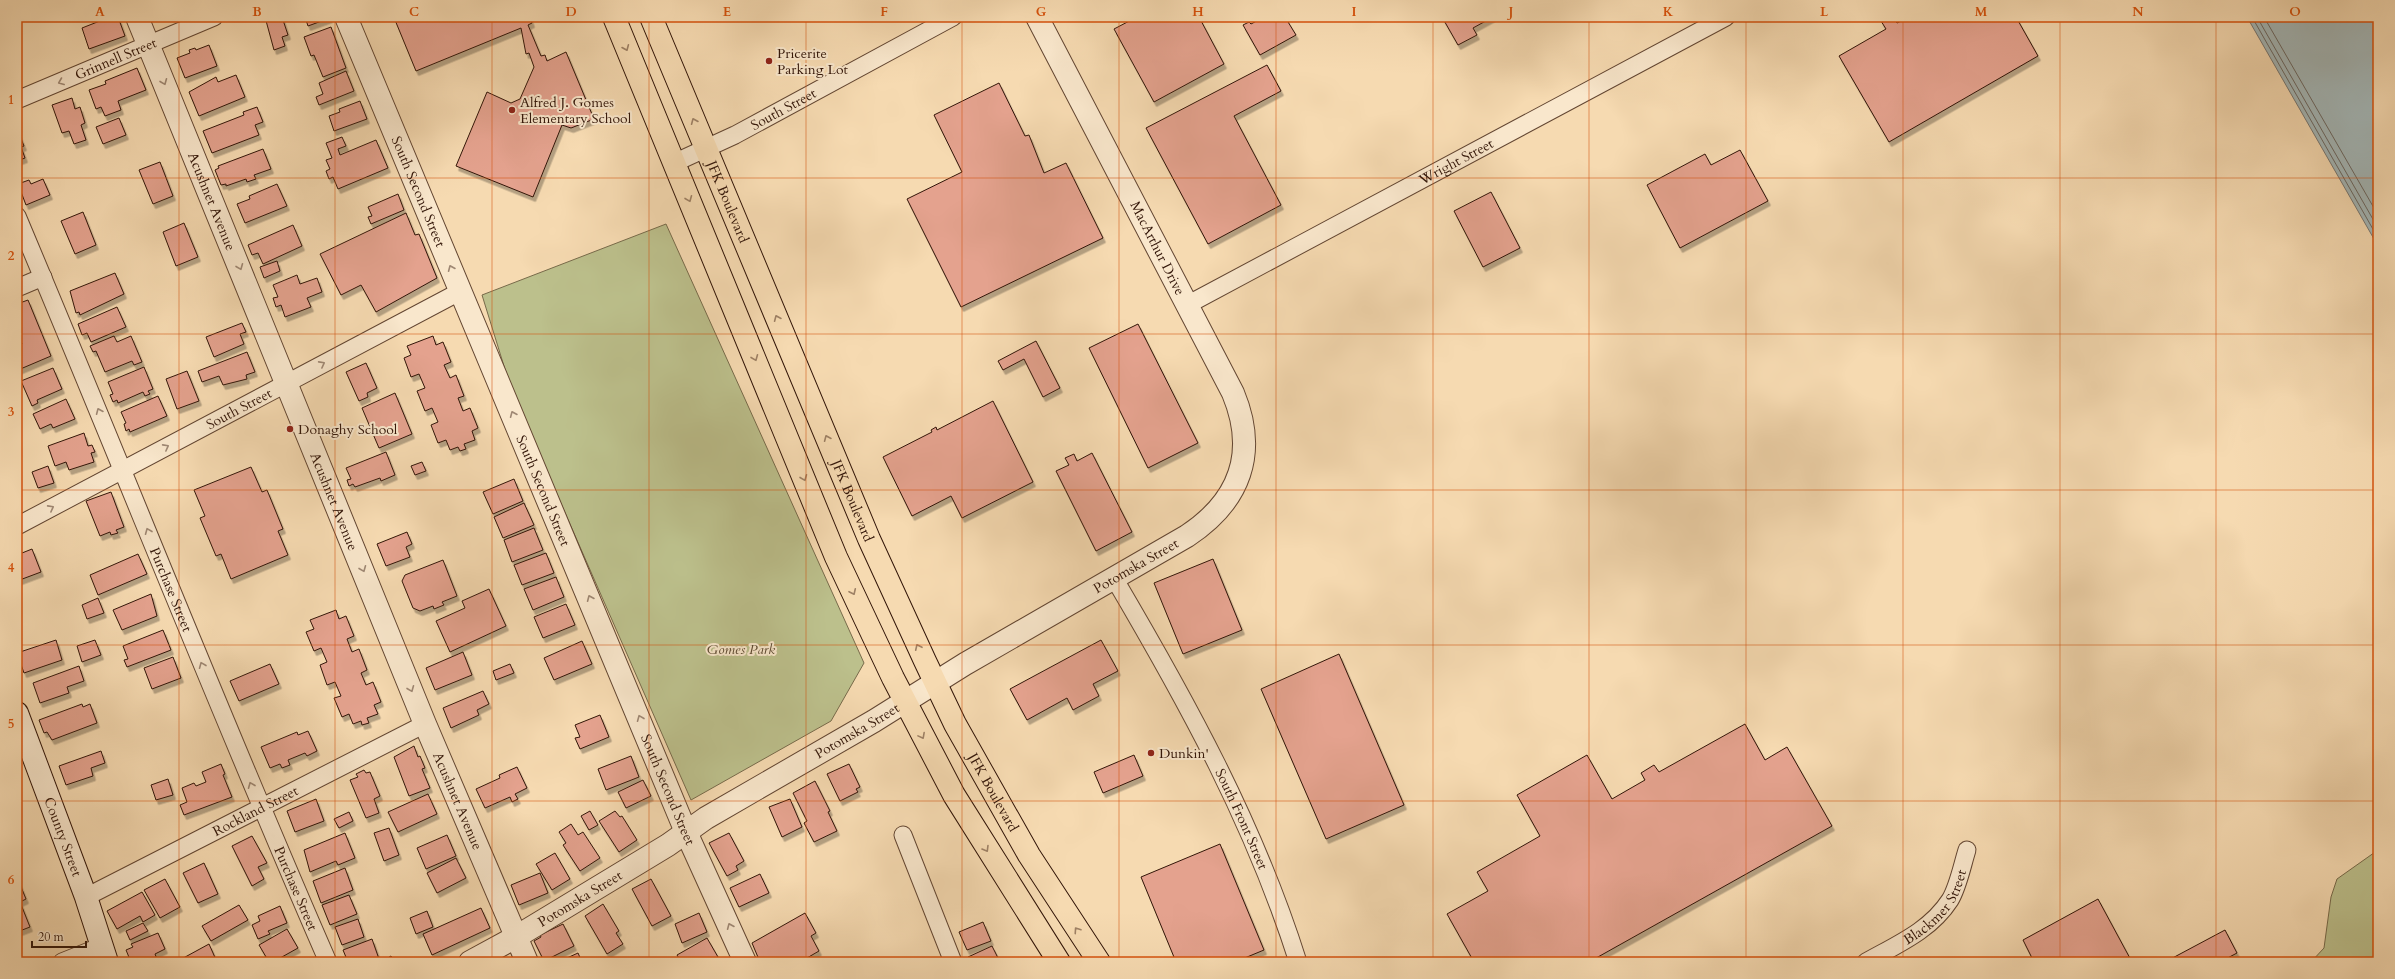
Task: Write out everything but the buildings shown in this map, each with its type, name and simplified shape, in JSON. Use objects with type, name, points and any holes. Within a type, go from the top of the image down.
[{"type":"main road","points":[[614,17],[836,557],[904,702],[980,838],[1059,962]]},
{"type":"main road","name":"JFK Boulevard","points":[[651,17],[869,539],[935,682],[955,724],[1029,855],[1099,962]]},
{"type":"street","name":"Acushnet Avenue","points":[[137,17],[288,383],[425,724],[527,962]]},
{"type":"street","name":"Grinnell Street","points":[[17,100],[149,46],[214,17]]},
{"type":"street","name":"South Second Street","points":[[346,17],[686,832],[745,962]]},
{"type":"street","name":"South Street","points":[[674,163],[706,149],[953,17]]},
{"type":"street","name":"MacArthur Drive","points":[[1037,17],[1233,393],[1243,421],[1244,434],[1243,463],[1234,488]]},
{"type":"street","name":"Wright Street","points":[[1187,305],[1726,17]]},
{"type":"street","name":"Purchase Street","points":[[17,216],[123,470],[261,809],[328,962]]},
{"type":"street","points":[[17,288],[43,277]]},
{"type":"street","name":"South Street","points":[[17,526],[461,291]]},
{"type":"street","name":"Potomska Street","points":[[470,962],[516,937],[686,832],[706,818],[1202,526],[1221,508],[1234,488]]},
{"type":"street","name":"South Front Street","points":[[1114,578],[1168,669],[1218,762],[1267,871],[1298,962]]},
{"type":"street","name":"County Street","points":[[17,712],[86,897],[104,954]]},
{"type":"street","name":"Rockland Street","points":[[86,897],[425,724]]},
{"type":"street","points":[[903,835],[953,962]]},
{"type":"street","name":"Blackmer Street","points":[[1866,962],[1923,930],[1935,918],[1950,899],[1967,850]]},
{"type":"street","points":[[62,962],[104,954]]},
{"type":"green space","name":"Gomes Park","points":[[666,224],[864,663],[831,721],[691,800],[512,392],[482,295]]},
{"type":"green space","points":[[2378,850],[2374,874],[2378,887],[2378,962],[2311,962],[2324,948],[2331,897],[2337,879]]},
{"type":"water","points":[[2247,17],[2378,17],[2378,246]]},
{"type":"water","points":[[2378,854],[2378,887],[2374,874]]},
{"type":"place","name":"Pricerite Parking Lot","points":[[769,61]]},
{"type":"place","name":"Alfred J. Gomes Elementary School","points":[[512,110]]},
{"type":"place","name":"Donaghy School","points":[[290,429]]},
{"type":"place","name":"Dunkin'","points":[[1151,753]]}]
